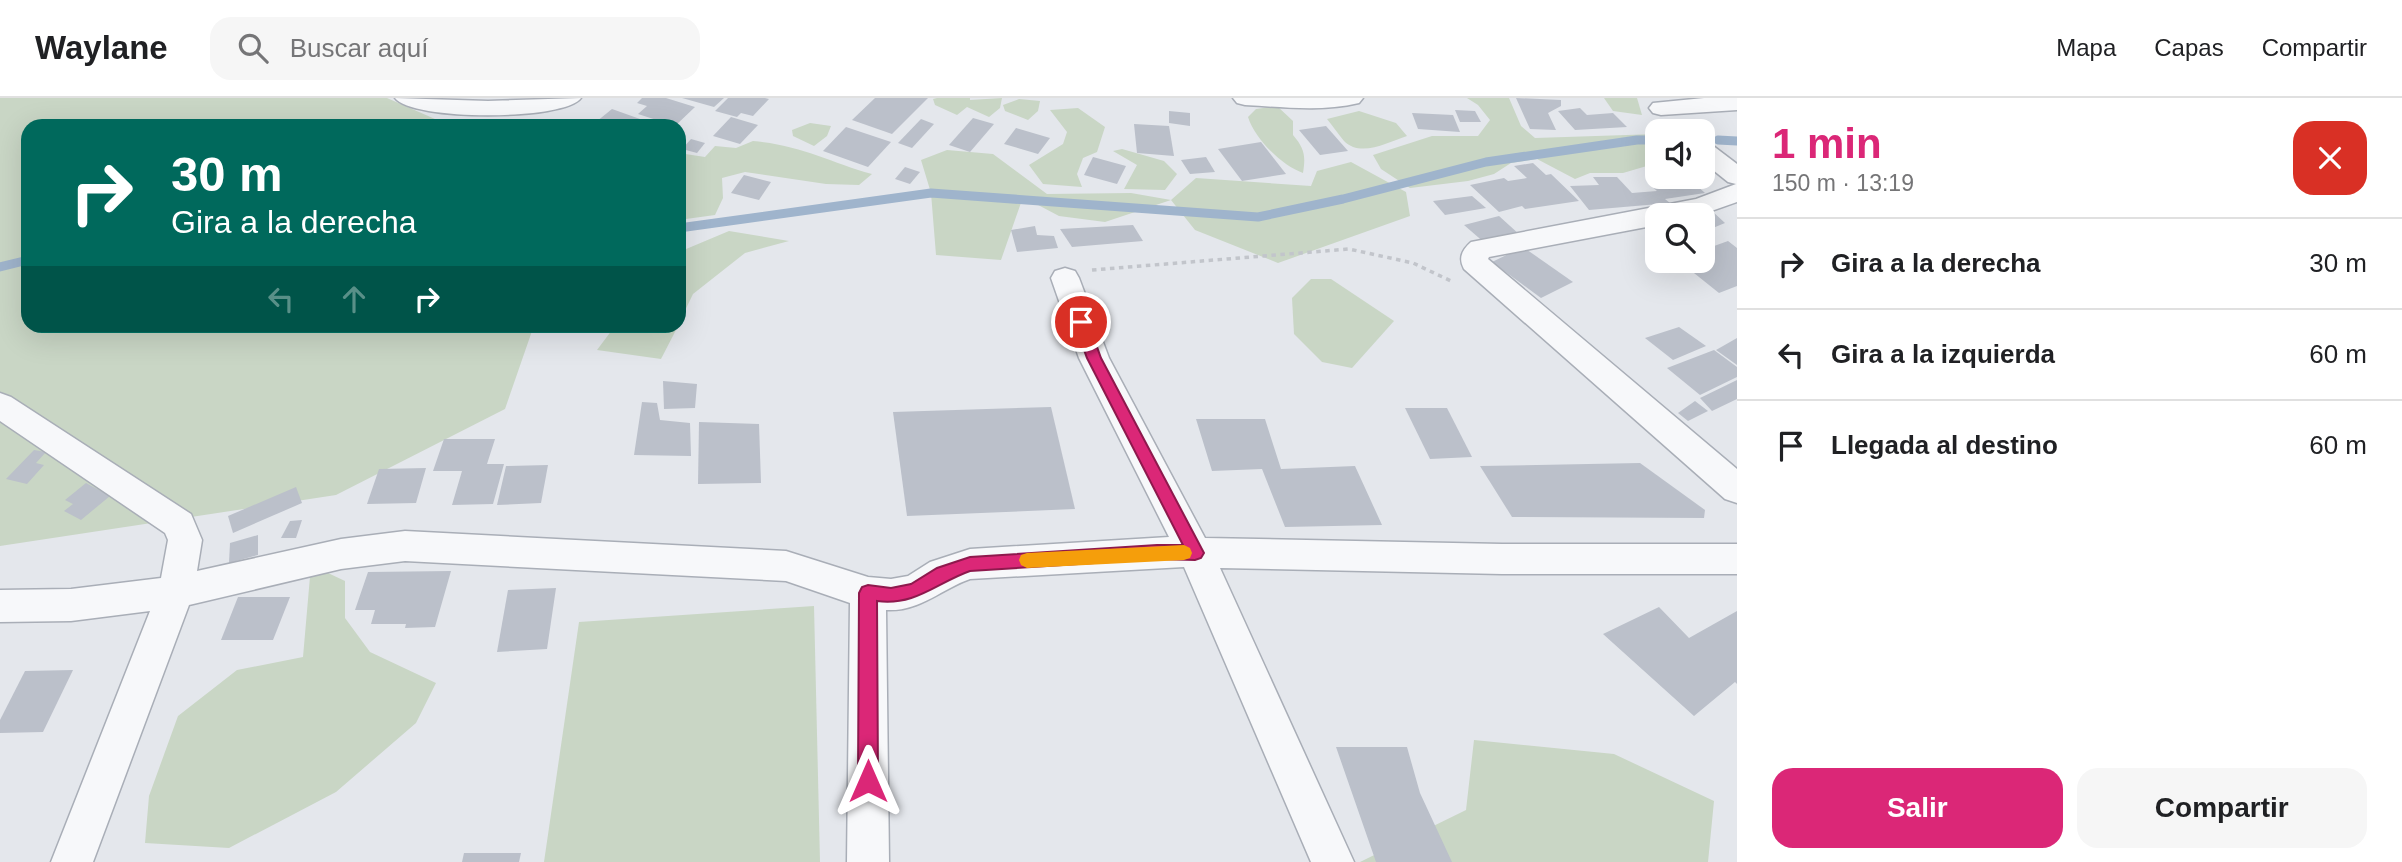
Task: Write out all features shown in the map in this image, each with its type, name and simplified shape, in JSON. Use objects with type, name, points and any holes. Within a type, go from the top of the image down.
[{"type":"street","points":[[407,98],[419,103],[453,106],[522,106],[561,102],[569,98]]},
{"type":"street","points":[[1245,98],[1310,102],[1351,98]]},
{"type":"street","points":[[1657,103],[1737,103]]},
{"type":"street","points":[[1657,103],[1671,119]]},
{"type":"street","points":[[1715,159],[1737,176]]},
{"type":"street","points":[[1710,203],[1737,192]]},
{"type":"street","points":[[1645,219],[1481,249],[1475,254],[1474,262],[1737,489]]},
{"type":"street","points":[[1065,278],[1094,358],[1195,553],[1333,862]]},
{"type":"street","points":[[0,405],[179,524],[185,540],[176,592],[72,862]]},
{"type":"street","points":[[0,606],[71,605],[176,592],[341,554],[405,546],[786,566],[868,593],[891,595],[915,591],[943,573],[970,564],[1157,552],[1502,559],[1737,559]]},
{"type":"street","points":[[868,593],[868,862]]},
{"type":"path","points":[[1065,278],[1084,271],[1349,249],[1413,263],[1459,285]]},
{"type":"green space","points":[[0,98],[387,98],[435,119],[21,119],[21,333],[531,333],[505,409],[336,495],[0,546]]},
{"type":"green space","points":[[1002,98],[1000,108],[989,117],[967,107],[957,115],[935,105],[933,99]]},
{"type":"green space","points":[[1467,98],[1509,98],[1521,126],[1535,138],[1645,134],[1645,167],[1623,173],[1590,173],[1575,179],[1537,159],[1511,163],[1494,174],[1468,181],[1410,188],[1381,169],[1373,155],[1432,136],[1478,136],[1490,120],[1478,105]]},
{"type":"green space","points":[[1604,98],[1637,98],[1642,115],[1613,111]]},
{"type":"green space","points":[[1019,99],[1040,101],[1038,111],[1028,120],[1005,111],[1003,105]]},
{"type":"green space","points":[[1277,106],[1293,121],[1293,135],[1303,152],[1303,173],[1270,151],[1248,117],[1256,109]]},
{"type":"green space","points":[[1078,108],[1105,127],[1097,152],[1083,158],[1077,174],[1082,187],[1043,184],[1029,165],[1063,144],[1067,132],[1050,110]]},
{"type":"green space","points":[[1359,111],[1396,123],[1407,136],[1375,147],[1351,146],[1327,119]]},
{"type":"green space","points":[[810,123],[831,126],[827,136],[814,146],[793,136],[792,130]]},
{"type":"green space","points":[[753,141],[770,143],[872,174],[859,185],[826,184],[745,172],[722,178],[723,198],[715,215],[686,219],[686,154],[705,157],[715,146],[736,148]]},
{"type":"green space","points":[[1122,149],[1164,161],[1177,174],[1165,190],[1124,189],[1137,165],[1113,151]]},
{"type":"green space","points":[[947,150],[993,154],[1047,194],[1131,193],[1171,200],[1105,222],[1059,216],[1023,197],[1001,260],[936,255],[931,193],[921,160]]},
{"type":"green space","points":[[1351,162],[1406,192],[1410,216],[1278,263],[1195,230],[1171,200],[1196,178],[1311,186],[1317,171]]},
{"type":"green space","points":[[729,231],[789,241],[745,253],[693,294],[686,308],[686,249]]},
{"type":"green space","points":[[1311,279],[1331,279],[1394,321],[1352,368],[1322,362],[1294,334],[1292,298]]},
{"type":"green space","points":[[610,333],[674,333],[661,359],[597,350]]},
{"type":"green space","points":[[311,565],[345,581],[345,618],[370,652],[436,683],[416,723],[336,792],[229,848],[145,843],[149,796],[178,716],[237,670],[303,657]]},
{"type":"green space","points":[[814,606],[820,862],[544,862],[579,622]]},
{"type":"green space","points":[[1474,740],[1614,754],[1714,801],[1708,862],[1360,862],[1466,810]]},
{"type":"building","points":[[642,98],[666,98],[695,107],[682,119],[653,119],[638,114],[647,106],[637,103]]},
{"type":"building","points":[[682,98],[724,98],[714,107]]},
{"type":"building","points":[[728,98],[769,99],[753,116],[741,113],[737,117],[715,111]]},
{"type":"building","points":[[875,98],[928,98],[892,134],[852,120]]},
{"type":"building","points":[[1516,98],[1561,100],[1561,106],[1548,113],[1556,130],[1530,129]]},
{"type":"building","points":[[1580,108],[1587,115],[1613,113],[1627,127],[1575,130],[1558,111]]},
{"type":"building","points":[[612,109],[640,119],[600,119]]},
{"type":"building","points":[[1455,110],[1475,111],[1481,122],[1460,122]]},
{"type":"building","points":[[1169,111],[1190,113],[1190,126],[1169,123]]},
{"type":"building","points":[[1412,113],[1453,115],[1460,132],[1418,129]]},
{"type":"building","points":[[731,117],[758,125],[740,144],[713,136]]},
{"type":"building","points":[[973,118],[994,124],[970,152],[949,145]]},
{"type":"building","points":[[921,119],[934,124],[912,148],[898,143]]},
{"type":"building","points":[[1134,124],[1169,126],[1174,156],[1137,153]]},
{"type":"building","points":[[1326,126],[1348,151],[1320,155],[1299,130]]},
{"type":"building","points":[[846,127],[891,142],[868,167],[823,151]]},
{"type":"building","points":[[1016,128],[1050,138],[1038,154],[1004,144]]},
{"type":"building","points":[[691,139],[705,143],[697,153],[686,150],[686,145]]},
{"type":"building","points":[[1261,142],[1286,174],[1242,181],[1218,149]]},
{"type":"building","points":[[1093,157],[1126,166],[1117,184],[1084,175]]},
{"type":"building","points":[[1206,157],[1215,172],[1190,174],[1181,160]]},
{"type":"building","points":[[1533,163],[1546,175],[1551,174],[1579,201],[1525,209],[1522,206],[1499,212],[1470,185],[1504,178],[1508,181],[1527,178],[1514,166]]},
{"type":"building","points":[[905,167],[920,172],[910,184],[895,179]]},
{"type":"building","points":[[744,175],[771,182],[759,200],[731,193]]},
{"type":"building","points":[[1593,177],[1617,177],[1632,193],[1657,191],[1655,189],[1700,189],[1705,193],[1665,199],[1670,203],[1645,203],[1645,205],[1589,210],[1570,186],[1599,185]]},
{"type":"building","points":[[1472,196],[1486,208],[1445,215],[1433,201]]},
{"type":"building","points":[[1715,214],[1725,223],[1715,227]]},
{"type":"building","points":[[1499,216],[1520,235],[1486,244],[1464,225]]},
{"type":"building","points":[[1133,225],[1143,241],[1072,247],[1060,229]]},
{"type":"building","points":[[1035,226],[1037,235],[1054,236],[1058,248],[1017,252],[1011,230]]},
{"type":"building","points":[[1728,241],[1737,248],[1737,286],[1719,293],[1694,273],[1715,273],[1715,246]]},
{"type":"building","points":[[1523,247],[1573,282],[1541,298],[1492,262]]},
{"type":"building","points":[[1679,327],[1706,346],[1673,360],[1645,338]]},
{"type":"building","points":[[1737,338],[1737,365],[1716,350]]},
{"type":"building","points":[[1714,350],[1737,367],[1737,377],[1700,395],[1667,368]]},
{"type":"building","points":[[1737,380],[1737,399],[1712,411],[1700,398]]},
{"type":"building","points":[[663,381],[697,384],[695,408],[664,409]]},
{"type":"building","points":[[1695,401],[1708,411],[1688,421],[1678,413]]},
{"type":"building","points":[[642,402],[657,403],[660,420],[690,423],[691,456],[634,455]]},
{"type":"building","points":[[1051,407],[1075,509],[907,516],[893,412]]},
{"type":"building","points":[[1405,408],[1447,408],[1472,457],[1430,459]]},
{"type":"building","points":[[1196,419],[1265,419],[1281,469],[1355,466],[1382,525],[1285,527],[1262,469],[1212,471]]},
{"type":"building","points":[[699,422],[759,424],[761,483],[698,484]]},
{"type":"building","points":[[444,439],[495,439],[487,464],[504,464],[493,504],[452,505],[462,471],[433,471]]},
{"type":"building","points":[[34,450],[46,452],[36,463],[44,465],[27,484],[6,479]]},
{"type":"building","points":[[1640,463],[1705,510],[1704,518],[1512,517],[1480,466]]},
{"type":"building","points":[[548,465],[541,503],[497,505],[506,466]]},
{"type":"building","points":[[426,468],[416,503],[367,504],[379,469]]},
{"type":"building","points":[[86,483],[110,496],[81,520],[64,511],[73,504],[65,500]]},
{"type":"building","points":[[296,487],[302,503],[233,533],[228,516]]},
{"type":"building","points":[[302,520],[296,538],[281,538],[290,521]]},
{"type":"building","points":[[258,535],[258,555],[229,563],[230,543]]},
{"type":"building","points":[[451,571],[435,627],[405,628],[406,624],[371,624],[375,610],[355,610],[368,572]]},
{"type":"building","points":[[556,588],[547,649],[497,652],[508,590]]},
{"type":"building","points":[[238,597],[290,597],[273,640],[221,640]]},
{"type":"building","points":[[1659,607],[1689,638],[1737,611],[1737,684],[1735,682],[1694,716],[1603,634]]},
{"type":"building","points":[[73,670],[43,732],[0,733],[0,720],[25,671]]},
{"type":"building","points":[[1336,747],[1407,747],[1420,793],[1452,862],[1376,862]]},
{"type":"building","points":[[464,853],[521,853],[519,862],[462,862]]},
{"type":"waterway","points":[[686,227],[931,193],[1258,217],[1343,199],[1486,162],[1645,140]]},
{"type":"waterway","points":[[1718,140],[1737,141]]},
{"type":"waterway","points":[[0,267],[21,262]]},
{"type":"slow traffic","points":[[1027,560],[1157,552],[1184,553]]},
{"type":"route","points":[[868,781],[868,593],[891,595],[915,591],[943,573],[970,564],[1157,552],[1195,553],[1094,358],[1081,322]]}]
